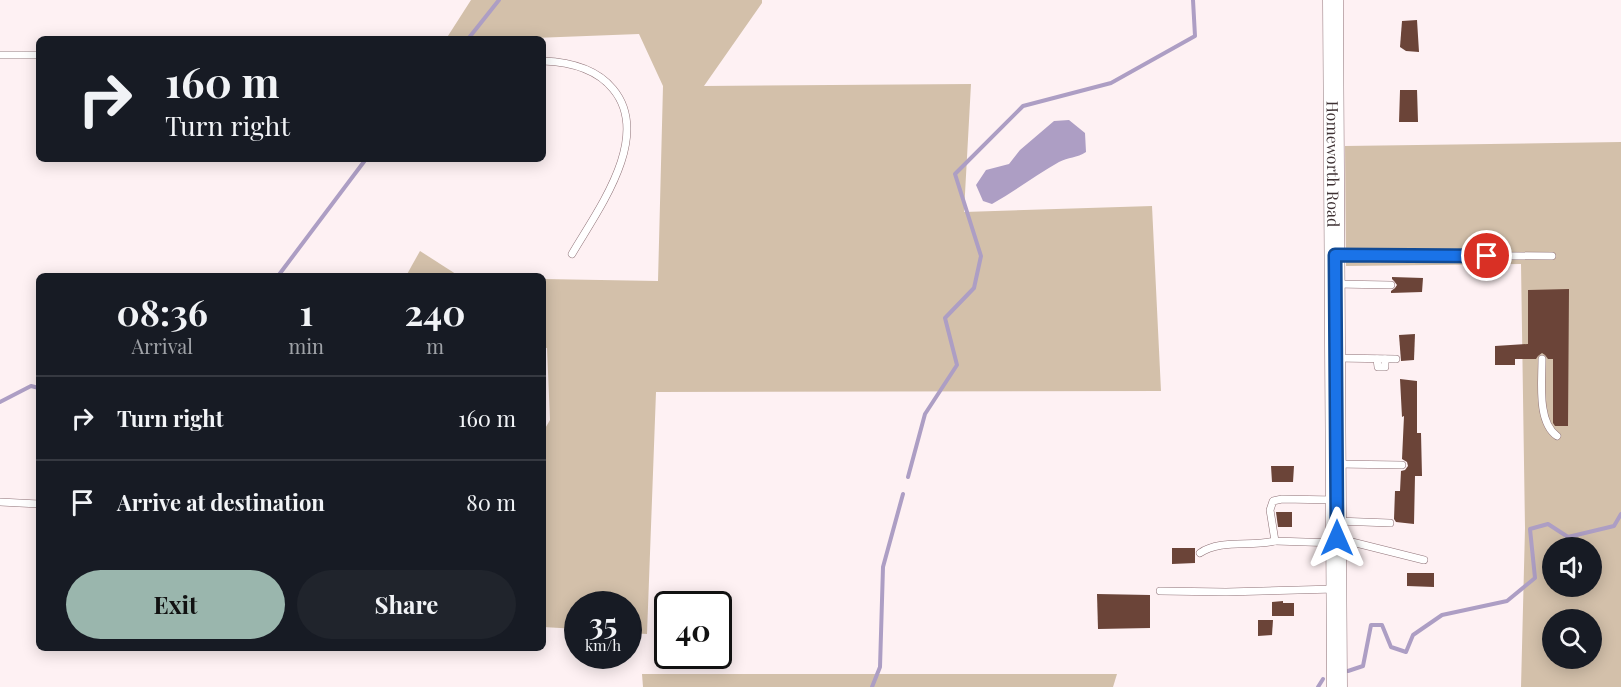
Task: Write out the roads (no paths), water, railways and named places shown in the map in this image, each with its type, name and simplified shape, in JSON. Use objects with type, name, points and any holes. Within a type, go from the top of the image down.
[{"type":"street","name":"Homeworth Road","points":[[1333,0],[1337,687]]},
{"type":"lane","points":[[0,55],[36,55]]},
{"type":"lane","points":[[546,62],[562,62],[585,68],[608,82],[620,97],[625,110],[627,137],[625,152],[608,194],[572,254]]},
{"type":"lane","points":[[1335,255],[1552,256]]},
{"type":"lane","points":[[1336,284],[1392,285]]},
{"type":"lane","points":[[1336,358],[1396,359]]},
{"type":"lane","points":[[1542,359],[1544,416],[1547,426],[1557,436]]},
{"type":"lane","points":[[1337,464],[1402,465]]},
{"type":"lane","points":[[1275,541],[1270,510],[1273,501],[1282,499],[1337,501]]},
{"type":"lane","points":[[0,502],[36,504]]},
{"type":"lane","points":[[1200,553],[1207,548],[1223,545],[1265,544],[1337,534],[1389,523]]},
{"type":"lane","points":[[1337,534],[1424,560]]},
{"type":"lane","points":[[1160,591],[1337,589]]},
{"type":"waterway","points":[[470,36],[499,0]]},
{"type":"waterway","points":[[908,477],[925,414],[957,365],[945,318],[974,288],[981,256],[955,174],[1023,106],[1111,83],[1195,36],[1193,0]]},
{"type":"waterway","points":[[280,273],[364,162]]},
{"type":"waterway","points":[[0,402],[31,386],[36,387]]},
{"type":"waterway","points":[[872,687],[880,667],[883,567],[903,494]]},
{"type":"waterway","points":[[1348,671],[1363,666],[1371,625],[1382,625],[1391,647],[1406,652],[1413,635],[1442,615],[1507,601],[1535,578],[1530,529],[1548,524],[1568,537],[1614,526],[1621,514]]},
{"type":"waterway","points":[[1318,687],[1323,679]]}]
